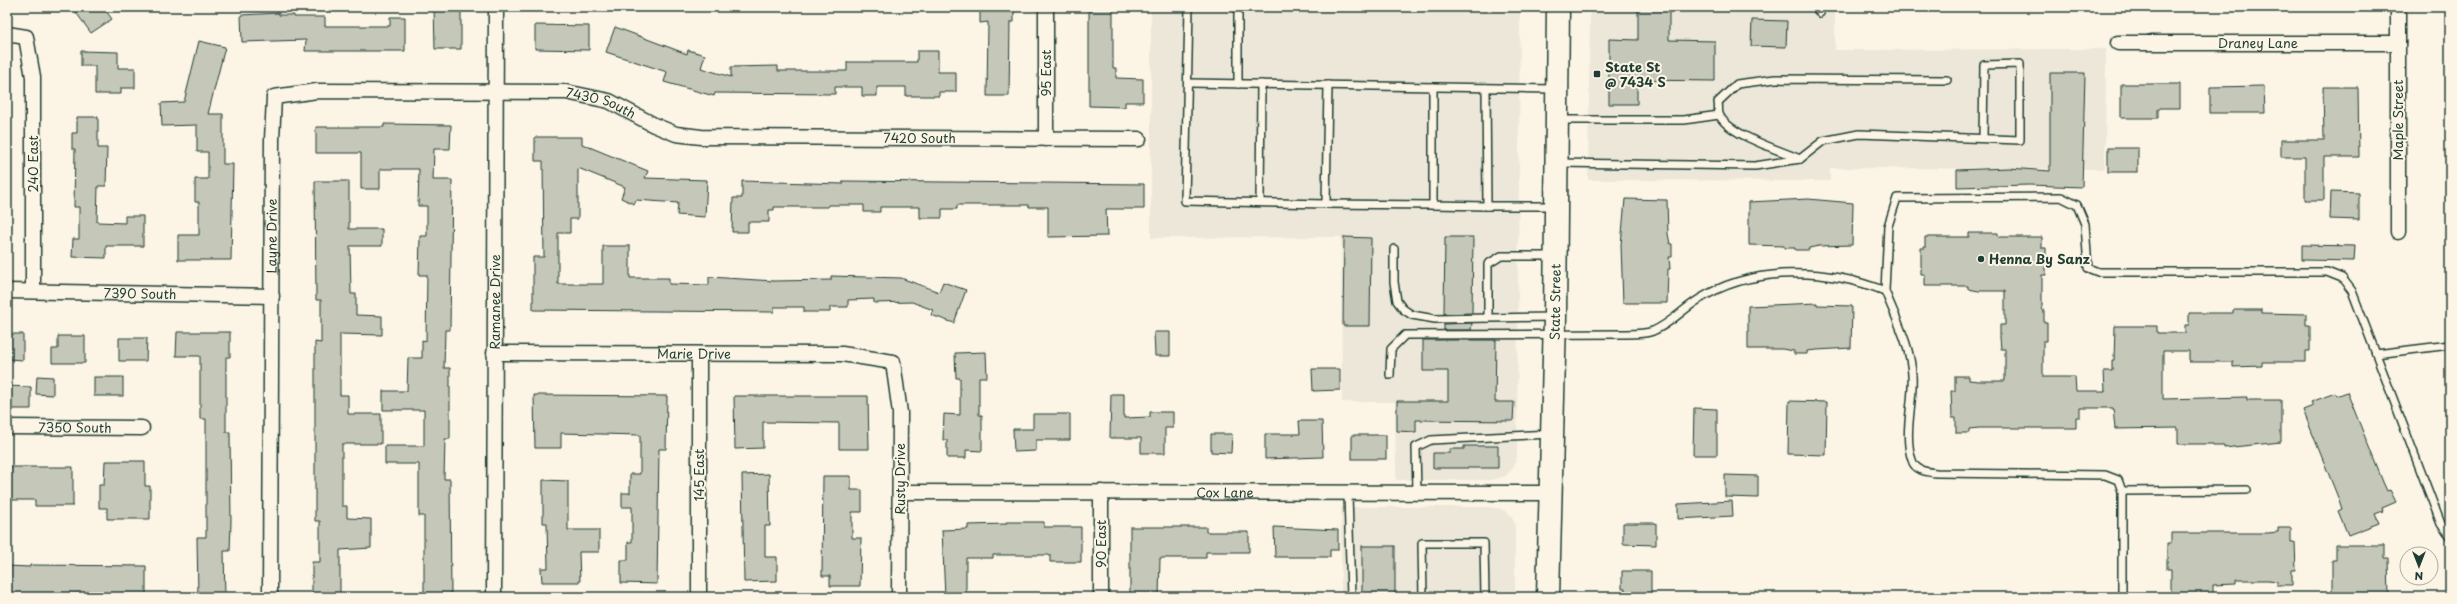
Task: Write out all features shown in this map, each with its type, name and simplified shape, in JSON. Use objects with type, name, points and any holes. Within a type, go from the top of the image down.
[{"type":"main road","name":"State Street","points":[[1548,597],[1551,434],[1555,326],[1558,7]]},
{"type":"street","name":"Ramanee Drive","points":[[494,597],[496,7]]},
{"type":"street","name":"95 East","points":[[1046,7],[1046,139]]},
{"type":"street","name":"Maple Street","points":[[2398,7],[2398,232]]},
{"type":"street","name":"240 East","points":[[7,34],[26,37],[32,77],[33,292]]},
{"type":"street","name":"Draney Lane","points":[[2118,44],[2398,44]]},
{"type":"street","name":"Layne Drive","points":[[270,597],[272,140],[274,97],[317,91],[495,92]]},
{"type":"street","name":"7430 South","points":[[495,92],[566,92],[588,95],[609,101],[654,126],[676,134],[701,138]]},
{"type":"street","name":"7420 South","points":[[701,138],[1139,139]]},
{"type":"street","name":"7390 South","points":[[7,291],[272,296]]},
{"type":"street","name":"Marie Drive","points":[[494,353],[842,354],[893,362]]},
{"type":"street","name":"145 East","points":[[699,354],[699,597]]},
{"type":"street","name":"Rusty Drive","points":[[893,362],[900,413],[900,597]]},
{"type":"street","name":"7350 South","points":[[7,427],[142,428]]},
{"type":"street","name":"Cox Lane","points":[[900,492],[1348,494],[1551,493]]},
{"type":"street","name":"90 East","points":[[1101,492],[1101,597]]},
{"type":"lane","points":[[1189,7],[1189,83],[1185,201],[1557,206]]},
{"type":"lane","points":[[1238,7],[1238,84]]},
{"type":"lane","points":[[1557,163],[1754,166],[1800,159],[1823,141],[1859,134],[2020,140],[2020,64],[1984,65],[1983,138]]},
{"type":"lane","points":[[1800,159],[1743,135],[1725,124],[1719,115],[1718,102],[1725,94],[1738,84],[1775,79],[1947,80]]},
{"type":"lane","points":[[1189,83],[1558,89]]},
{"type":"lane","points":[[1260,202],[1261,84]]},
{"type":"lane","points":[[1326,204],[1328,85]]},
{"type":"lane","points":[[1433,87],[1433,205]]},
{"type":"lane","points":[[1486,88],[1487,206]]},
{"type":"lane","points":[[1558,120],[1684,120],[1702,119],[1719,115]]},
{"type":"lane","points":[[2122,597],[2122,491],[2118,480],[2105,475],[1937,473],[1921,471],[1912,462],[1909,447],[1912,374],[1906,344],[1884,291],[1888,226],[1897,198],[2061,197],[2077,205],[2085,224],[2088,268],[2098,272],[2327,272],[2342,278],[2352,291],[2441,524],[2450,537]]},
{"type":"lane","points":[[1394,249],[1395,291],[1397,301],[1403,309],[1421,318],[1488,318],[1626,334],[1652,332],[1672,320],[1698,300],[1734,282],[1789,274],[1821,274],[1860,281],[1884,291]]},
{"type":"lane","points":[[1488,318],[1488,264],[1501,256],[1556,256]]},
{"type":"lane","points":[[1390,376],[1390,349],[1404,335],[1555,326]]},
{"type":"lane","points":[[2376,354],[2450,345]]},
{"type":"lane","points":[[1416,493],[1416,447],[1430,440],[1551,434]]},
{"type":"lane","points":[[2122,491],[2247,490]]},
{"type":"lane","points":[[1348,494],[1351,597]]},
{"type":"lane","points":[[1423,597],[1422,544],[1484,543],[1485,597]]},
{"type":"shaded area","points":[[1151,7],[1520,7],[1517,457],[1513,468],[1506,476],[1491,480],[1396,480],[1395,402],[1342,402],[1341,237],[1151,238]]},
{"type":"shaded area","points":[[1590,7],[1835,7],[1835,50],[2106,49],[2105,169],[1830,168],[1830,181],[1588,180]]},
{"type":"shaded area","points":[[1341,507],[1488,507],[1502,509],[1512,517],[1515,525],[1515,597],[1341,597]]},
{"type":"building","points":[[72,7],[103,7],[112,19],[91,33]]},
{"type":"building","points":[[434,7],[461,7],[461,49],[435,49]]},
{"type":"building","points":[[980,7],[1014,7],[1014,22],[1010,22],[1009,96],[987,96],[988,22],[980,23]]},
{"type":"building","points":[[1089,7],[1113,7],[1113,68],[1116,68],[1116,78],[1143,79],[1143,102],[1125,102],[1125,107],[1089,106]]},
{"type":"building","points":[[1638,7],[1669,7],[1669,40],[1715,41],[1715,81],[1637,80],[1637,104],[1609,104],[1609,39],[1638,40]]},
{"type":"building","points":[[279,13],[279,15],[294,15],[294,17],[325,17],[325,26],[390,26],[390,17],[405,17],[405,51],[305,51],[306,40],[242,42],[241,15]]},
{"type":"building","points":[[1752,20],[1787,21],[1786,47],[1751,46]]},
{"type":"building","points":[[535,25],[589,26],[589,50],[535,49]]},
{"type":"building","points":[[615,27],[687,54],[688,50],[705,55],[701,68],[731,77],[731,67],[778,66],[778,71],[847,71],[847,62],[917,62],[917,51],[938,51],[938,72],[956,72],[956,92],[939,92],[939,96],[906,96],[906,87],[877,87],[877,96],[862,96],[862,87],[835,87],[835,94],[715,93],[714,96],[664,82],[667,72],[606,52]]},
{"type":"building","points":[[199,41],[225,47],[208,114],[223,114],[223,164],[233,164],[231,260],[178,260],[178,235],[199,235],[199,202],[195,202],[195,179],[208,179],[208,152],[197,152],[197,125],[162,126],[161,103],[184,102]]},
{"type":"building","points":[[81,51],[118,52],[118,68],[135,68],[135,88],[121,88],[121,94],[95,94],[95,66],[81,66]]},
{"type":"building","points":[[2050,73],[2085,73],[2082,187],[2029,185],[1957,187],[1957,170],[2009,168],[2050,171]]},
{"type":"building","points":[[2121,84],[2180,84],[2180,108],[2158,108],[2158,118],[2121,118]]},
{"type":"building","points":[[2264,86],[2265,113],[2210,113],[2210,87]]},
{"type":"building","points":[[2323,87],[2358,87],[2359,157],[2324,157],[2324,200],[2305,200],[2305,157],[2281,157],[2281,140],[2324,140]]},
{"type":"building","points":[[77,117],[98,117],[98,148],[107,148],[106,186],[98,186],[97,222],[125,223],[125,216],[143,216],[143,246],[106,246],[106,258],[72,257],[73,239],[79,239],[79,207],[74,207],[75,149],[72,149],[72,133],[77,133]]},
{"type":"building","points":[[384,124],[451,125],[450,149],[434,149],[433,180],[452,180],[450,330],[445,330],[444,368],[450,368],[450,439],[445,439],[444,479],[450,479],[451,597],[424,597],[424,516],[419,516],[419,464],[385,464],[385,446],[424,446],[424,410],[383,410],[383,391],[407,391],[408,358],[422,358],[422,340],[426,341],[427,275],[419,275],[420,236],[427,236],[427,206],[418,206],[419,169],[380,169],[380,189],[361,189],[361,153],[316,153],[316,127],[384,127]]},
{"type":"building","points":[[535,137],[582,137],[582,144],[648,171],[645,178],[707,180],[705,217],[677,215],[678,203],[636,200],[634,204],[621,198],[625,187],[578,168],[578,219],[570,219],[570,233],[558,233],[558,284],[603,284],[603,246],[630,246],[630,278],[669,278],[669,284],[709,285],[709,277],[774,281],[831,280],[831,276],[901,278],[939,292],[943,282],[966,290],[954,323],[931,315],[933,310],[912,302],[874,303],[874,299],[848,300],[848,307],[830,307],[830,312],[804,312],[804,307],[774,307],[774,312],[533,310],[533,257],[544,257],[543,161],[535,161]]},
{"type":"building","points":[[2108,148],[2138,148],[2138,172],[2108,172]]},
{"type":"building","points":[[315,181],[349,181],[349,229],[382,229],[382,246],[350,246],[351,294],[356,294],[356,315],[382,316],[382,335],[340,334],[340,395],[348,395],[348,414],[381,414],[381,444],[342,444],[342,506],[347,506],[347,518],[371,519],[371,548],[340,550],[340,597],[312,597],[312,562],[320,562],[320,521],[315,521],[315,342],[321,343],[321,300],[316,300]]},
{"type":"building","points":[[742,181],[843,184],[843,181],[1144,184],[1144,209],[1106,209],[1107,236],[1048,237],[1048,207],[1029,207],[1029,205],[957,205],[957,209],[942,209],[942,218],[920,218],[920,207],[880,207],[880,212],[864,212],[864,205],[774,207],[774,210],[769,210],[769,222],[748,222],[748,232],[732,232],[733,198],[742,198]]},
{"type":"building","points":[[2331,192],[2359,193],[2359,220],[2330,219]]},
{"type":"building","points":[[1625,199],[1667,200],[1668,234],[1670,244],[1672,244],[1672,257],[1669,257],[1670,269],[1668,269],[1667,303],[1623,303],[1621,245]]},
{"type":"building","points":[[1808,199],[1853,203],[1852,245],[1819,246],[1809,248],[1809,250],[1795,250],[1795,248],[1784,248],[1784,246],[1749,245],[1749,202]]},
{"type":"building","points":[[1969,233],[1998,233],[1998,237],[2042,237],[2042,248],[2046,248],[2046,275],[2042,275],[2042,308],[2044,312],[2044,323],[2047,323],[2047,341],[2043,341],[2043,377],[2075,377],[2076,391],[2105,391],[2104,371],[2112,371],[2112,360],[2114,360],[2115,326],[2157,326],[2157,333],[2185,333],[2185,325],[2189,325],[2189,313],[2233,313],[2233,310],[2262,310],[2262,313],[2306,314],[2306,325],[2310,325],[2310,351],[2306,351],[2306,362],[2262,362],[2262,366],[2233,367],[2233,362],[2189,362],[2189,351],[2163,351],[2163,399],[2247,397],[2247,400],[2281,400],[2281,442],[2224,448],[2224,446],[2213,446],[2213,444],[2178,444],[2178,428],[2115,429],[2113,408],[2080,408],[2080,417],[2076,417],[2076,428],[1979,428],[1969,429],[1969,433],[1956,433],[1956,418],[1952,418],[1951,391],[1955,391],[1955,376],[1969,376],[1969,380],[1979,381],[2005,381],[2005,349],[2001,349],[2000,325],[2005,325],[2005,291],[1979,291],[1968,289],[1968,286],[1925,286],[1925,274],[1921,274],[1921,248],[1925,248],[1925,237],[1969,237]]},
{"type":"building","points":[[1344,237],[1371,238],[1370,326],[1343,326]]},
{"type":"building","points":[[1445,237],[1473,237],[1472,313],[1444,314]]},
{"type":"building","points":[[2302,245],[2355,246],[2354,261],[2302,260]]},
{"type":"building","points":[[1817,303],[1817,305],[1852,306],[1851,348],[1807,351],[1807,354],[1794,354],[1794,351],[1782,349],[1748,349],[1748,306]]},
{"type":"building","points":[[1472,323],[1471,330],[1444,330],[1444,324]]},
{"type":"building","points":[[177,332],[230,332],[230,357],[226,357],[226,432],[230,432],[231,522],[230,551],[224,551],[225,597],[198,597],[197,537],[206,537],[206,419],[200,419],[200,356],[176,356]]},
{"type":"building","points":[[1154,332],[1170,332],[1170,356],[1155,356]]},
{"type":"building","points":[[7,334],[23,334],[23,360],[7,359]]},
{"type":"building","points":[[58,336],[85,336],[85,363],[52,363],[52,349],[58,349]]},
{"type":"building","points":[[119,338],[147,338],[146,361],[119,361]]},
{"type":"building","points":[[1423,340],[1496,340],[1495,402],[1514,402],[1513,421],[1416,420],[1416,432],[1397,431],[1397,401],[1448,401],[1448,371],[1423,371]]},
{"type":"building","points":[[986,352],[987,377],[979,377],[979,415],[982,415],[982,451],[966,450],[966,458],[947,458],[947,440],[943,440],[944,414],[960,415],[960,378],[956,378],[955,353]]},
{"type":"building","points":[[1312,369],[1340,369],[1340,390],[1313,391]]},
{"type":"building","points":[[37,376],[53,377],[53,395],[36,394]]},
{"type":"building","points":[[94,377],[123,377],[123,396],[94,396]]},
{"type":"building","points":[[7,386],[31,387],[31,409],[7,409]]},
{"type":"building","points":[[2347,392],[2387,491],[2390,490],[2396,502],[2382,508],[2383,511],[2375,514],[2379,523],[2348,535],[2338,511],[2342,509],[2339,500],[2303,410],[2313,406],[2311,402],[2335,393],[2337,396]]},
{"type":"building","points":[[1111,394],[1124,394],[1124,418],[1150,417],[1150,412],[1173,412],[1173,428],[1165,428],[1165,453],[1141,453],[1141,438],[1110,438]]},
{"type":"building","points":[[534,395],[667,396],[666,449],[659,449],[657,584],[621,583],[621,560],[628,560],[628,542],[632,542],[632,507],[622,507],[622,493],[630,493],[630,474],[640,474],[640,435],[561,433],[561,448],[535,448]]},
{"type":"building","points":[[734,396],[868,396],[869,449],[839,449],[839,423],[763,422],[763,448],[735,449]]},
{"type":"building","points":[[1789,401],[1827,402],[1826,455],[1788,454]]},
{"type":"building","points":[[1694,408],[1717,409],[1717,455],[1693,455]]},
{"type":"building","points":[[1033,414],[1070,414],[1070,440],[1036,440],[1036,451],[1014,452],[1013,429],[1033,429]]},
{"type":"building","points":[[1299,421],[1322,421],[1323,457],[1265,459],[1265,434],[1300,434]]},
{"type":"building","points":[[1211,434],[1232,434],[1231,453],[1211,452]]},
{"type":"building","points":[[1352,435],[1386,435],[1386,459],[1352,459]]},
{"type":"building","points":[[1464,446],[1498,446],[1498,468],[1433,468],[1433,453],[1450,453],[1450,449],[1464,449]]},
{"type":"building","points":[[105,461],[145,461],[145,486],[150,486],[150,519],[107,519],[107,508],[99,508],[99,485],[104,485]]},
{"type":"building","points":[[7,467],[73,467],[73,506],[35,506],[35,500],[7,500]]},
{"type":"building","points":[[769,474],[770,526],[765,526],[765,557],[777,557],[777,581],[744,582],[742,475]]},
{"type":"building","points":[[1725,475],[1758,476],[1758,498],[1725,497]]},
{"type":"building","points":[[823,476],[851,476],[851,490],[862,490],[862,512],[852,512],[852,538],[861,538],[860,586],[830,586],[830,576],[822,576]]},
{"type":"building","points":[[543,480],[568,481],[568,530],[599,530],[599,552],[579,552],[580,582],[542,582],[541,568],[548,568],[547,523],[543,523]]},
{"type":"building","points":[[1732,501],[1733,516],[1678,519],[1678,504]]},
{"type":"building","points":[[1006,522],[1044,522],[1044,527],[1081,527],[1081,562],[1050,562],[1050,555],[993,555],[993,558],[966,558],[966,597],[945,597],[942,530],[968,529],[968,525],[1006,524]]},
{"type":"building","points":[[1623,523],[1656,523],[1656,545],[1623,544]]},
{"type":"building","points":[[1130,527],[1206,527],[1206,532],[1249,532],[1249,552],[1206,552],[1206,558],[1160,558],[1159,597],[1130,597]]},
{"type":"building","points":[[1274,527],[1338,530],[1338,550],[1330,550],[1330,557],[1275,557]]},
{"type":"building","points":[[2278,528],[2291,528],[2291,543],[2295,543],[2296,570],[2292,570],[2292,585],[2277,585],[2277,581],[2268,580],[2236,580],[2236,584],[2213,585],[2213,597],[2171,597],[2171,569],[2167,569],[2167,543],[2171,543],[2171,533],[2268,533],[2278,532]]},
{"type":"building","points":[[2336,545],[2384,545],[2384,558],[2388,558],[2389,597],[2332,597],[2332,560],[2336,560]]},
{"type":"building","points":[[1362,546],[1395,546],[1395,596],[1362,596]]},
{"type":"building","points":[[30,565],[146,566],[146,597],[98,597],[98,594],[71,594],[71,597],[7,597],[7,566],[30,567]]},
{"type":"building","points":[[1622,571],[1651,571],[1651,597],[1625,597],[1625,589],[1622,589]]},
{"type":"place","name":"State St @ 7434 S","points":[[1597,74]]},
{"type":"place","name":"Henna By Sanz","points":[[1981,259]]}]
